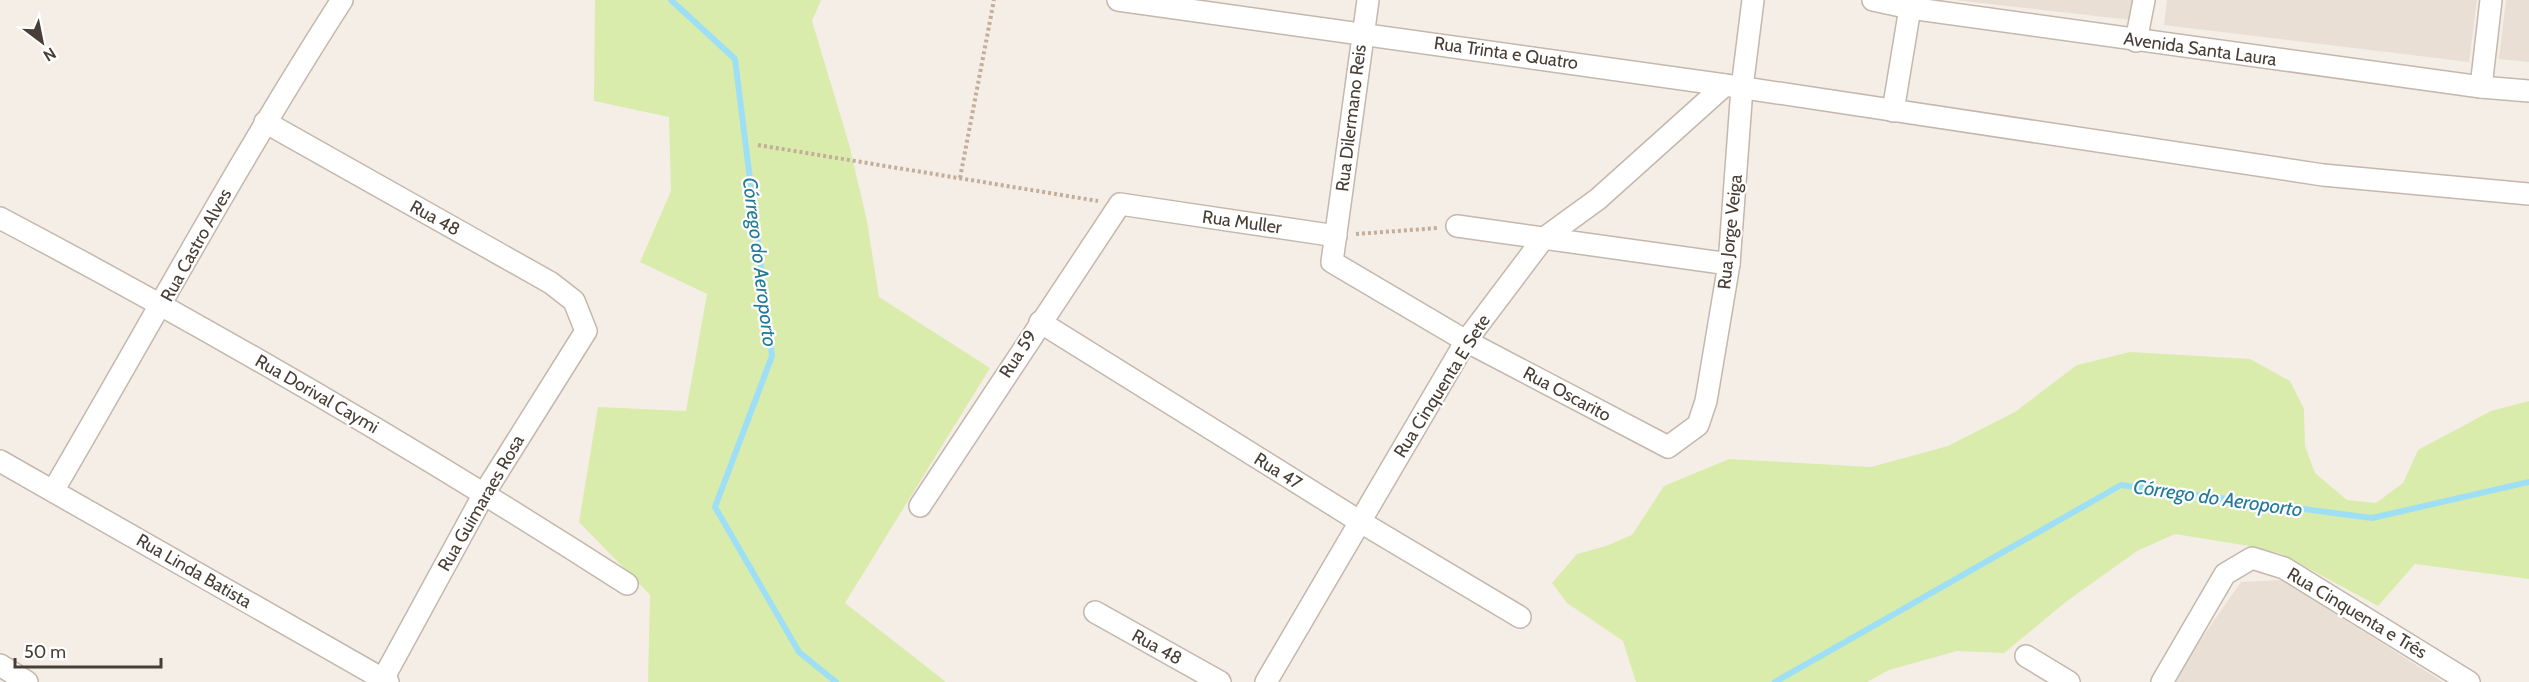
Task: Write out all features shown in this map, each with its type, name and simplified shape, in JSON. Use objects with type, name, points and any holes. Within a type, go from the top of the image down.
[{"type":"street","name":"Rua Castro Alves","points":[[52,491],[163,304],[265,122],[342,0]]},
{"type":"street","name":"Rua Trinta e Quatro","points":[[1118,0],[1734,86],[2323,175],[2529,194]]},
{"type":"street","name":"Rua Dilermano Reis","points":[[1368,0],[1332,262],[1466,341]]},
{"type":"street","name":"Rua Jorge Veiga","points":[[1668,447],[1698,425],[1706,401],[1729,264],[1734,86],[1753,0]]},
{"type":"street","name":"Avenida Santa Laura","points":[[1873,0],[1910,8],[2136,41],[2481,87],[2529,91]]},
{"type":"street","points":[[2136,41],[2144,0]]},
{"type":"street","points":[[2481,87],[2491,0]]},
{"type":"street","points":[[1893,111],[1910,8]]},
{"type":"street","name":"Rua Cinquenta E Sete","points":[[1266,682],[1466,341],[1543,239],[1598,199],[1734,86]]},
{"type":"street","name":"Rua 48","points":[[265,122],[551,283],[574,301],[586,331]]},
{"type":"street","name":"Rua Muller","points":[[1120,204],[1336,236]]},
{"type":"street","name":"Rua 59","points":[[920,506],[1120,204]]},
{"type":"street","name":"Rua Dorival Caymi","points":[[0,218],[163,304],[485,492],[627,584]]},
{"type":"street","points":[[1457,226],[1729,264]]},
{"type":"street","name":"Rua 47","points":[[1040,322],[1359,521],[1520,616]]},
{"type":"street","name":"Rua Guimaraes Rosa","points":[[385,680],[485,492],[586,331]]},
{"type":"street","name":"Rua Oscarito","points":[[1466,341],[1668,447]]},
{"type":"street","name":"Rua Linda Batista","points":[[0,461],[385,680]]},
{"type":"street","name":"Rua Cinquenta e Três","points":[[2162,682],[2225,574],[2252,558],[2284,568],[2469,682]]},
{"type":"street","name":"Rua 48","points":[[1095,612],[1220,682]]},
{"type":"street","points":[[2026,656],[2069,682]]},
{"type":"street","points":[[0,665],[27,682]]},
{"type":"path","points":[[960,178],[994,0]]},
{"type":"path","points":[[758,145],[1120,204]]},
{"type":"path","points":[[1336,236],[1457,226]]},
{"type":"shaded area","points":[[1955,0],[2142,0],[2140,21]]},
{"type":"shaded area","points":[[2167,0],[2477,0],[2469,62],[2164,25]]},
{"type":"shaded area","points":[[2506,0],[2529,0],[2529,62],[2499,59]]},
{"type":"shaded area","points":[[2282,580],[2443,682],[2171,682],[2241,582]]},
{"type":"green space","points":[[595,0],[821,0],[812,21],[849,144],[867,221],[879,297],[990,368],[845,603],[946,682],[648,682],[650,595],[579,522],[598,407],[686,411],[707,294],[640,262],[671,191],[669,117],[594,101]]},
{"type":"green space","points":[[2130,352],[2250,359],[2290,381],[2304,409],[2305,446],[2315,473],[2347,500],[2376,503],[2403,483],[2418,450],[2491,411],[2529,401],[2529,579],[2415,564],[2378,606],[2282,554],[2249,546],[2175,534],[2137,551],[2067,601],[2004,653],[1957,651],[1889,670],[1867,682],[1636,682],[1623,641],[1567,603],[1552,583],[1577,554],[1606,546],[1632,535],[1664,486],[1729,459],[1871,467],[1948,446],[2015,412],[2077,365]]},
{"type":"waterway","name":"Córrego do Aeroporto","points":[[671,0],[735,59],[772,356],[715,507],[799,652],[836,682]]},
{"type":"waterway","name":"Córrego do Aeroporto","points":[[1775,682],[2121,485],[2372,518],[2529,482]]}]
